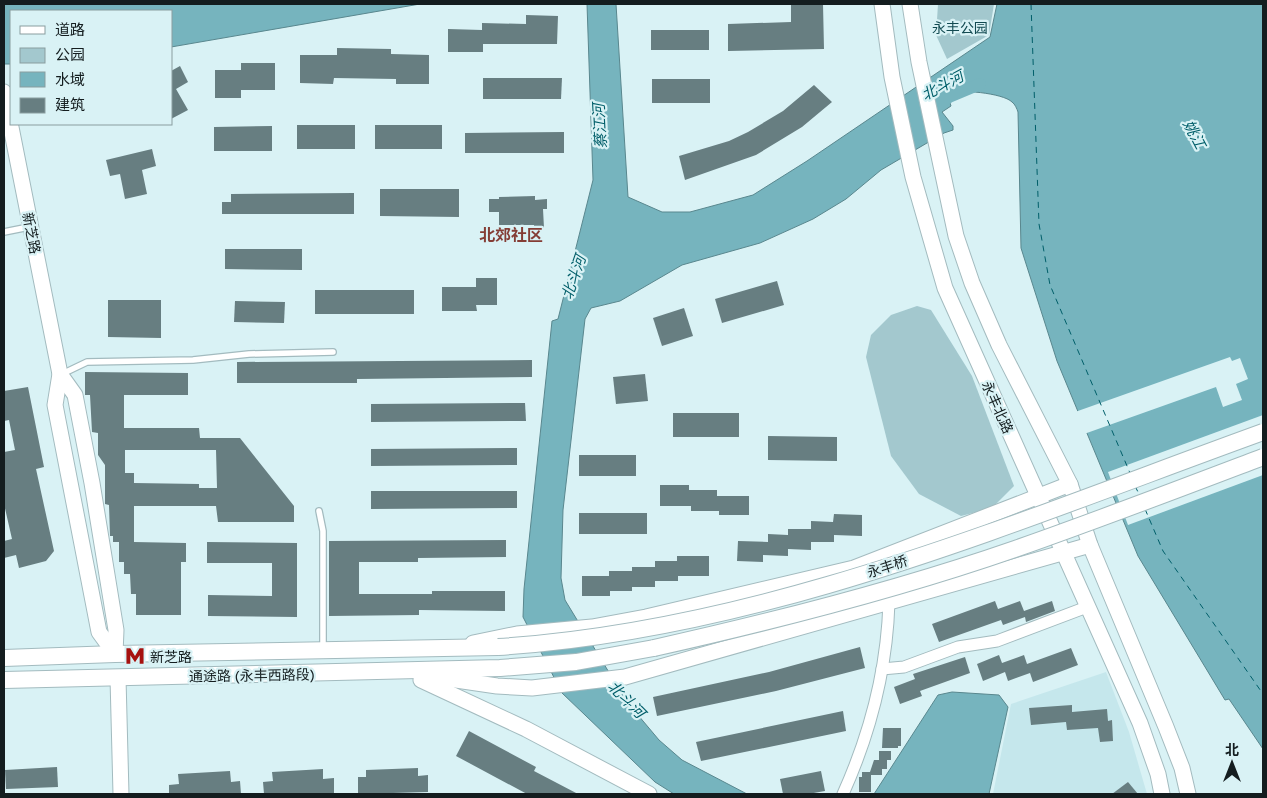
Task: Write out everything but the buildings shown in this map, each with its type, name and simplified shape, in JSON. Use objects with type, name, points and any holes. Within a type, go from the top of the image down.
[{"type":"main road","name":"永丰北路","points":[[882,4],[892,77],[913,177],[945,288],[1140,723],[1158,774],[1162,794]]},
{"type":"main road","name":"永丰北路","points":[[910,4],[919,62],[940,169],[956,236],[972,283],[999,345],[1070,484],[1090,544],[1182,768],[1188,794]]},
{"type":"main road","name":"新芝路","points":[[4,92],[10,122]]},
{"type":"main road","name":"新芝路","points":[[11,125],[60,374],[55,405],[99,632],[115,654]]},
{"type":"main road","name":"新芝路","points":[[60,374],[75,395],[77,404],[116,630],[115,654]]},
{"type":"main road","name":"永丰桥","points":[[498,647],[555,643],[642,631],[718,616],[798,595],[991,532],[1263,432]]},
{"type":"main road","name":"永丰桥","points":[[500,668],[576,662],[644,650],[748,627],[842,602],[1014,550],[1263,457]]},
{"type":"main road","points":[[457,646],[517,634],[592,627],[854,568],[1070,484]]},
{"type":"main road","points":[[404,672],[497,686],[532,688],[625,677],[1090,544]]},
{"type":"main road","name":"通途路 (永丰西路段)","points":[[4,658],[457,646],[498,647]]},
{"type":"main road","name":"通途路 (永丰西路段)","points":[[4,680],[404,672],[500,668]]},
{"type":"main road","points":[[404,672],[526,728],[649,794]]},
{"type":"main road","points":[[118,678],[121,794]]},
{"type":"street","points":[[843,794],[858,760],[882,669],[888,632],[889,602]]},
{"type":"street","points":[[882,669],[904,667],[958,647],[997,641],[1087,607]]},
{"type":"lane","points":[[4,232],[30,226]]},
{"type":"lane","points":[[60,374],[86,362],[193,360],[249,354],[333,352]]},
{"type":"lane","points":[[319,511],[323,531],[323,649]]},
{"type":"shaded area","points":[[1106,672],[1129,732],[1147,794],[993,794],[1011,704]]},
{"type":"green space","name":"永丰公园","points":[[938,4],[994,4],[989,35],[947,59],[936,35]]},
{"type":"green space","points":[[917,306],[931,310],[972,376],[1014,486],[992,508],[961,516],[919,494],[891,456],[866,357],[871,335],[891,315]]},
{"type":"water","points":[[4,4],[420,4],[172,47],[172,10],[10,10],[10,64],[4,64]]},
{"type":"water","points":[[587,4],[616,4],[628,197],[662,212],[690,212],[753,195],[807,161],[990,37],[997,4],[1263,4],[1263,749],[1229,699],[1225,700],[1138,556],[1057,361],[1021,248],[1018,111],[1014,104],[1000,96],[970,92],[947,93],[951,106],[942,112],[953,126],[953,130],[944,133],[881,170],[846,199],[813,219],[760,243],[682,265],[620,301],[591,308],[585,319],[563,510],[561,578],[565,600],[627,702],[659,740],[682,760],[747,794],[674,794],[655,782],[562,693],[523,617],[524,589],[552,321],[558,319],[593,180]]},
{"type":"water","points":[[952,692],[999,695],[1008,707],[989,794],[874,794],[938,695]]},
{"type":"pier","points":[[1230,357],[1232,361],[1240,358],[1248,379],[1236,384],[1242,400],[1223,407],[1216,387],[1084,434],[1075,412]]},
{"type":"pier","points":[[1263,415],[1263,475],[1128,525],[1108,472]]},
{"type":"waterway","name":"北斗河","points":[[933,108],[949,97],[980,84]]},
{"type":"ferry route","points":[[1031,4],[1039,224],[1050,285],[1130,473]]},
{"type":"ferry route","points":[[1135,486],[1140,496]]},
{"type":"ferry route","points":[[1145,509],[1163,551],[1263,694]]},
{"type":"place","name":"新芝路","points":[[135,656]]},
{"type":"district","name":"北郊社区","points":[[511,235]]},
{"type":"water label","name":"蔡江河","points":[[599,126]]},
{"type":"water label","name":"姚江","points":[[1195,134]]}]
